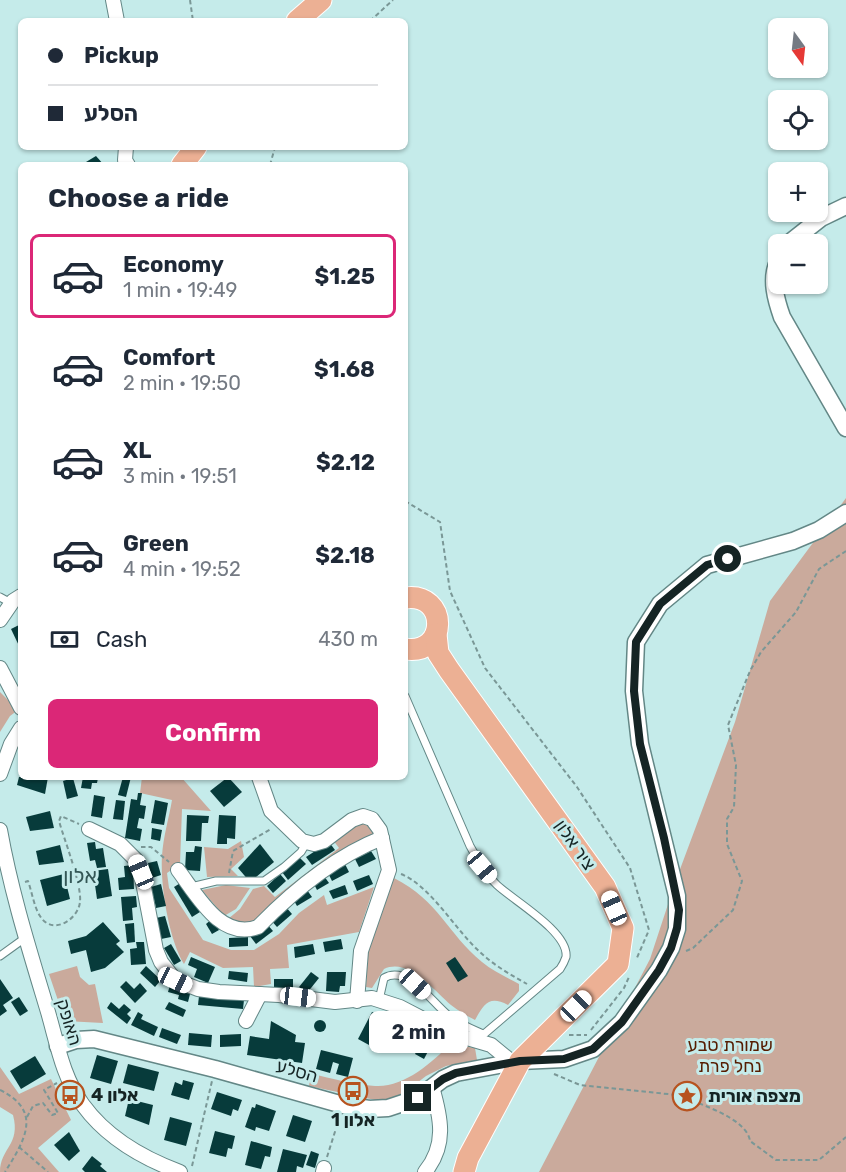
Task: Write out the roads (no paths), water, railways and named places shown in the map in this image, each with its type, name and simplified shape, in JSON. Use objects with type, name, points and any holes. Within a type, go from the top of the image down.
[{"type":"main road","points":[[300,18],[321,0]]},
{"type":"main road","name":"ציר אלון","points":[[408,597],[422,600],[432,606],[437,617],[438,653],[605,887],[623,928],[618,964],[517,1062],[468,1158],[464,1172]]},
{"type":"main road","points":[[409,650],[424,647],[436,634]]},
{"type":"main road","name":"ציר אלון","points":[[409,650],[424,654],[449,670]]},
{"type":"street","points":[[113,0],[116,18]]},
{"type":"street","points":[[801,234],[821,218],[846,206]]},
{"type":"street","points":[[775,294],[782,317],[846,428]]},
{"type":"street","name":"הסלע","points":[[58,1046],[76,1040],[94,1039],[215,1068],[343,1105],[369,1109],[388,1108],[418,1098],[456,1073],[517,1062],[564,1059],[593,1049],[622,1022],[666,957],[677,928],[679,910],[664,838],[640,744],[634,691],[636,642],[660,604],[707,565],[793,541],[819,530],[846,513]]},
{"type":"street","points":[[0,620],[11,599]]},
{"type":"street","points":[[0,668],[18,702]]},
{"type":"street","points":[[0,774],[11,744],[18,733]]},
{"type":"street","points":[[260,780],[271,811],[281,824],[302,841],[324,841],[352,820],[363,816],[372,819],[382,838],[389,870],[362,951],[357,1000]]},
{"type":"street","points":[[89,829],[109,837],[131,854],[141,872],[156,950],[175,980],[198,989],[335,1002],[379,1000],[400,1007],[450,1033],[479,1038],[517,1062]]},
{"type":"street","name":"האופק","points":[[0,830],[1,847],[25,938],[68,1078],[83,1105],[111,1135],[144,1157],[180,1172]]},
{"type":"street","points":[[178,870],[225,924],[236,930],[250,930],[258,927],[327,867],[354,849],[382,838]]},
{"type":"street","points":[[246,1021],[260,994]]},
{"type":"street","points":[[428,1170],[438,1152],[442,1126],[432,1087]]},
{"type":"lane","points":[[379,1000],[384,978],[394,974],[408,979],[450,1017],[479,1038],[560,969],[566,957],[565,946],[558,933],[496,884],[482,867],[470,846],[408,703]]},
{"type":"lane","points":[[191,887],[206,882],[264,881],[301,852],[307,842]]},
{"type":"lane","points":[[0,956],[25,938]]},
{"type":"place","name":"אלון 1","points":[[353,1091]]},
{"type":"place","name":"אלון 4","points":[[70,1095]]},
{"type":"place","name":"מצפה אורית","points":[[687,1096]]},
{"type":"district","name":"אלון","points":[[80,875]]},
{"type":"park label","name":"שמורת טבע נחל פרת","points":[[730,1055]]}]
